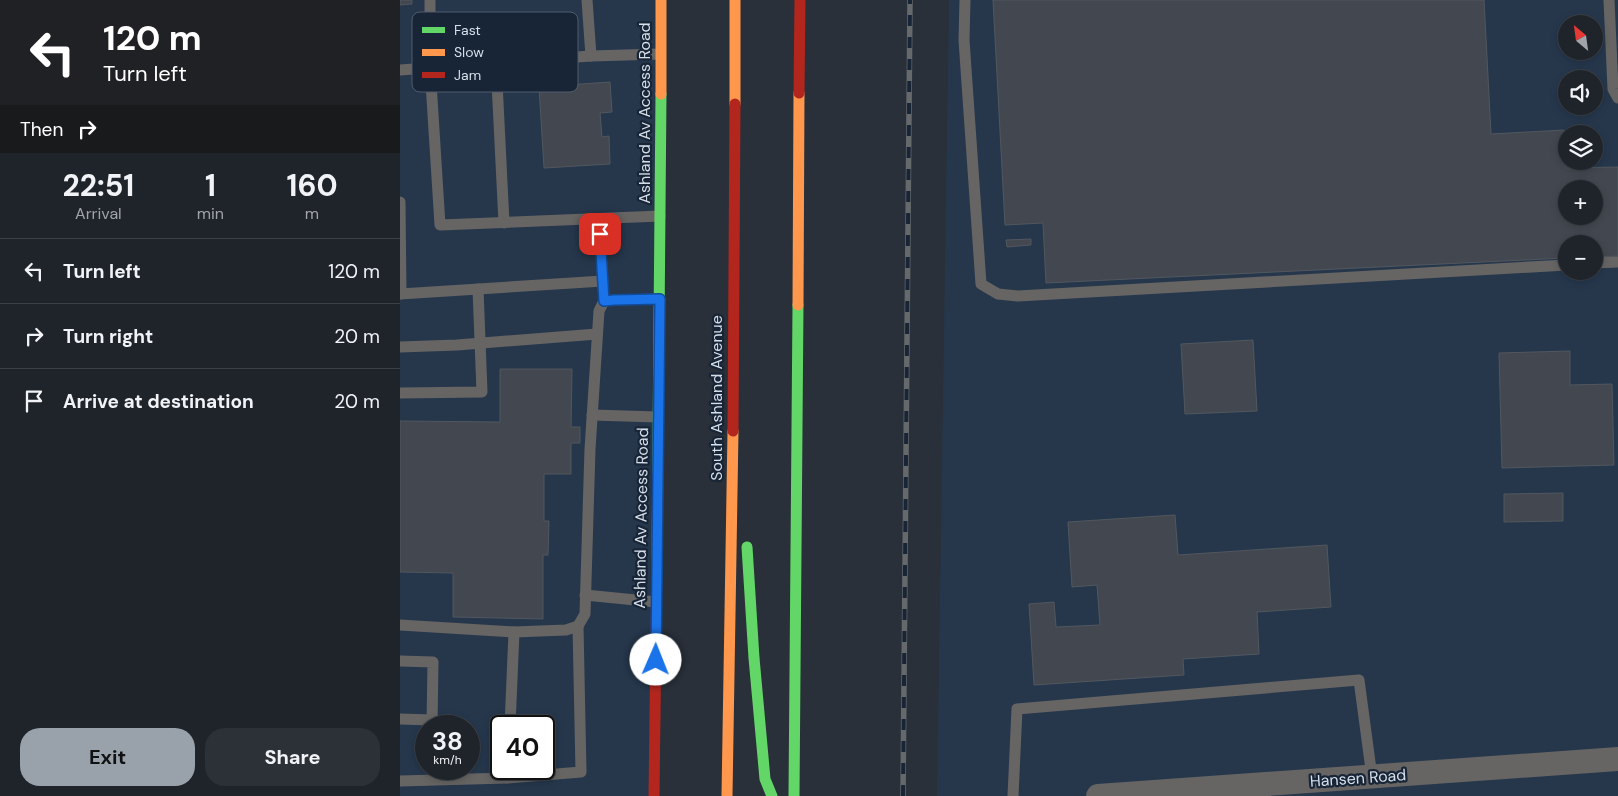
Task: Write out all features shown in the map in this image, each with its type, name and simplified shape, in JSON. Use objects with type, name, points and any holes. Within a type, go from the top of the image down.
[{"type":"main road","name":"Ashland Av Access Road","points":[[654,796],[660,299],[661,0]]},
{"type":"main road","name":"South Ashland Avenue","points":[[727,796],[733,436],[735,0]]},
{"type":"main road","points":[[794,796],[800,0]]},
{"type":"main road","points":[[733,436],[743,509]]},
{"type":"main road","points":[[747,536],[754,658],[765,779],[772,796]]},
{"type":"street","name":"Hansen Road","points":[[1098,796],[1272,790],[1372,777],[1618,759]]},
{"type":"lane","points":[[587,0],[591,56]]},
{"type":"lane","points":[[965,0],[964,40],[980,284],[998,294],[1018,296],[1558,265]]},
{"type":"lane","points":[[1609,0],[1613,89],[1618,98]]},
{"type":"lane","points":[[578,57],[660,54]]},
{"type":"lane","points":[[432,92],[440,225],[660,216]]},
{"type":"lane","points":[[498,92],[504,222]]},
{"type":"lane","points":[[400,202],[400,294],[603,281]]},
{"type":"lane","points":[[555,772],[580,772],[578,626],[585,614],[592,416],[599,310],[604,301],[599,219]]},
{"type":"lane","points":[[1603,263],[1618,262]]},
{"type":"lane","points":[[400,393],[482,392],[478,289]]},
{"type":"lane","points":[[604,301],[660,299]]},
{"type":"lane","points":[[400,346],[458,346],[597,334]]},
{"type":"lane","points":[[592,416],[658,417]]},
{"type":"lane","points":[[585,595],[656,602]]},
{"type":"lane","points":[[400,625],[514,632],[566,630],[578,626]]},
{"type":"lane","points":[[510,715],[514,632]]},
{"type":"lane","points":[[400,662],[433,662],[432,715]]},
{"type":"lane","points":[[1013,796],[1017,709],[1359,680],[1372,777]]},
{"type":"lane","points":[[400,719],[415,721]]},
{"type":"lane","points":[[400,781],[415,778]]},
{"type":"shaded area","points":[[400,0],[661,0],[654,796],[400,796]]},
{"type":"shaded area","points":[[949,0],[1618,0],[1618,796],[937,796]]},
{"type":"building","points":[[400,0],[412,0],[412,4],[400,5]]},
{"type":"building","points":[[993,0],[1484,0],[1491,134],[1558,130],[1558,170],[1603,170],[1603,167],[1618,167],[1618,256],[1603,257],[1603,235],[1558,235],[1558,258],[1046,283],[1043,223],[1005,225]]},
{"type":"building","points":[[610,82],[612,112],[600,113],[602,137],[609,136],[610,164],[544,168],[539,92],[578,92],[578,84]]},
{"type":"building","points":[[1031,239],[1031,245],[1007,247],[1006,240]]},
{"type":"building","points":[[1253,340],[1257,411],[1185,414],[1181,344]]},
{"type":"building","points":[[1570,351],[1570,385],[1612,384],[1614,465],[1502,468],[1499,353]]},
{"type":"building","points":[[500,369],[572,369],[571,427],[580,427],[580,443],[571,443],[571,474],[544,474],[544,521],[549,521],[548,555],[543,555],[543,619],[453,617],[453,573],[400,572],[400,421],[500,422]]},
{"type":"building","points":[[1563,493],[1563,521],[1504,522],[1504,494]]},
{"type":"building","points":[[1175,515],[1178,555],[1327,545],[1331,607],[1257,612],[1259,654],[1183,659],[1184,675],[1034,685],[1029,604],[1054,602],[1056,627],[1100,625],[1097,585],[1072,587],[1068,522]]},
{"type":"railway","points":[[903,796],[910,0]]},
{"type":"traffic: fast","points":[[657,556],[661,94]]},
{"type":"traffic: fast","points":[[794,796],[798,305]]},
{"type":"traffic: fast","points":[[747,547],[754,658],[765,779],[772,796]]},
{"type":"traffic: slow","points":[[661,0],[661,94]]},
{"type":"traffic: slow","points":[[735,0],[735,104]]},
{"type":"traffic: slow","points":[[798,305],[799,93]]},
{"type":"traffic: slow","points":[[727,796],[733,431]]},
{"type":"traffic: jam","points":[[799,93],[800,0]]},
{"type":"traffic: jam","points":[[733,431],[735,104]]},
{"type":"traffic: jam","points":[[654,796],[657,556]]},
{"type":"route","points":[[600,234],[604,301],[660,299],[656,660]]}]
